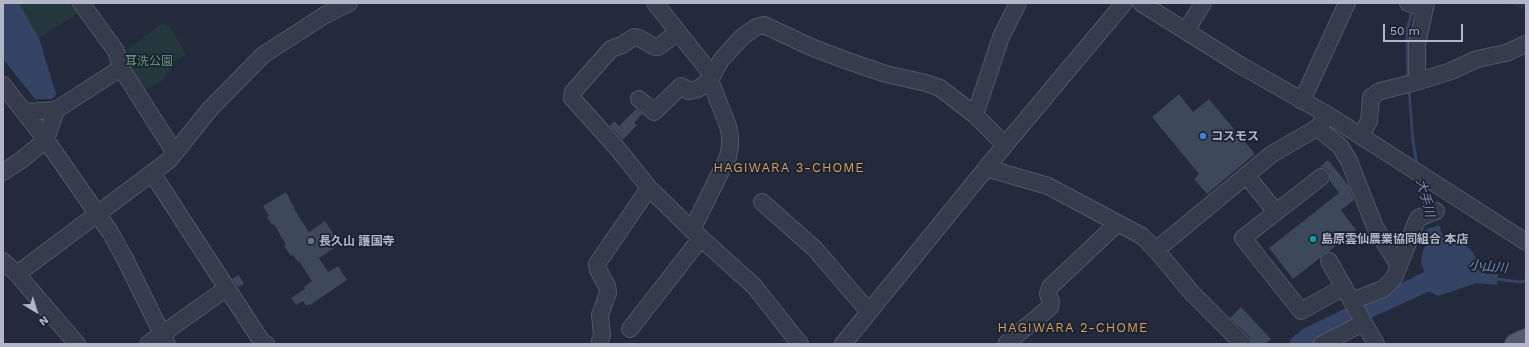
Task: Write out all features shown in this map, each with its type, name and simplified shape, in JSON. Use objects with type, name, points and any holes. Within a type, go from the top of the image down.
[{"type":"main road","points":[[1515,344],[1526,339]]},
{"type":"street","points":[[81,3],[116,51],[121,68],[175,153]]},
{"type":"street","points":[[17,274],[169,160],[210,109],[263,55],[326,15],[349,3]]},
{"type":"street","points":[[630,329],[697,234],[728,157],[730,146],[728,126],[711,77],[655,3]]},
{"type":"street","points":[[975,115],[1001,37],[1018,3]]},
{"type":"street","points":[[843,344],[986,168],[1124,3]]},
{"type":"street","points":[[1141,3],[1240,65],[1328,115],[1526,242]]},
{"type":"street","points":[[1186,31],[1203,3]]},
{"type":"street","points":[[1302,101],[1347,3]]},
{"type":"street","points":[[1410,83],[1417,44],[1419,5]]},
{"type":"street","points":[[639,99],[654,112],[681,86],[693,91],[698,89],[711,77],[721,60],[742,37],[756,27],[764,25],[811,47],[845,60],[886,74],[926,83],[940,88],[975,115],[1006,145]]},
{"type":"street","points":[[678,32],[658,47],[634,37],[622,45],[611,49],[571,96],[618,148],[649,188],[754,286],[800,344]]},
{"type":"street","points":[[1361,136],[1369,121],[1371,97],[1380,91],[1451,70],[1477,59],[1506,53],[1526,44]]},
{"type":"street","points":[[25,112],[56,110],[121,68]]},
{"type":"street","points":[[3,85],[46,140],[98,213],[125,259],[164,339]]},
{"type":"street","points":[[3,172],[20,161],[46,140],[56,110]]},
{"type":"street","points":[[1156,250],[1272,154],[1317,128],[1328,115]]},
{"type":"street","points":[[1317,128],[1340,146],[1349,161],[1375,227],[1399,266]]},
{"type":"street","points":[[986,168],[1048,186],[1142,236],[1156,250],[1192,293],[1239,343]]},
{"type":"street","points":[[152,173],[262,342],[266,344]]},
{"type":"street","points":[[1246,175],[1276,212]]},
{"type":"street","points":[[1321,177],[1242,238],[1302,311],[1344,287]]},
{"type":"street","points":[[599,344],[602,335],[600,315],[608,293],[607,286],[598,270],[597,264],[649,188]]},
{"type":"street","points":[[762,202],[815,249],[869,312]]},
{"type":"street","points":[[1322,344],[1358,313],[1394,278],[1418,218],[1436,211]]},
{"type":"street","points":[[1007,343],[1050,307],[1052,302],[1048,294],[1050,287],[1118,223]]},
{"type":"street","points":[[3,261],[17,274],[77,344]]},
{"type":"street","points":[[1329,261],[1376,344]]},
{"type":"street","points":[[148,344],[164,339],[227,288]]},
{"type":"green space","points":[[19,3],[70,3],[77,14],[39,38]]},
{"type":"green space","points":[[1509,3],[1526,3],[1526,8],[1520,9]]},
{"type":"green space","name":"耳洗公園","points":[[163,24],[170,26],[186,54],[174,63],[164,79],[143,92],[129,72],[123,54],[159,25]]},
{"type":"water","points":[[3,3],[19,3],[39,38],[56,94],[53,99],[35,99],[3,59]]},
{"type":"water","points":[[1439,225],[1443,236],[1454,239],[1466,245],[1473,252],[1479,271],[1487,274],[1498,274],[1497,285],[1477,283],[1438,296],[1428,291],[1422,294],[1413,277],[1424,272],[1421,262],[1422,254],[1429,240],[1425,230]]},
{"type":"building","name":"コスモス","points":[[1179,94],[1193,112],[1209,99],[1255,154],[1207,194],[1194,179],[1199,174],[1152,117]]},
{"type":"building","points":[[636,109],[642,114],[634,123],[637,125],[623,140],[610,126],[614,121],[619,126]]},
{"type":"building","name":"島原雲仙農業協同組合 本店","points":[[1328,160],[1349,186],[1354,200],[1341,210],[1356,230],[1328,252],[1324,253],[1320,258],[1293,279],[1269,248],[1339,193],[1330,181],[1329,171],[1325,168],[1319,167]]},
{"type":"building","points":[[286,192],[309,232],[325,221],[340,244],[319,258],[328,272],[338,266],[347,280],[310,305],[309,304],[306,306],[303,301],[296,305],[291,298],[305,289],[304,287],[312,281],[299,261],[298,262],[293,255],[291,256],[284,246],[286,245],[274,224],[272,225],[267,217],[269,216],[263,206]]},
{"type":"building","points":[[239,275],[244,284],[238,287],[232,279]]},
{"type":"building","points":[[1241,307],[1271,339],[1265,344],[1252,344],[1250,337],[1230,318]]},
{"type":"waterway","name":"大手川","points":[[1408,80],[1407,29],[1413,9]]},
{"type":"waterway","name":"大手川","points":[[1409,90],[1413,141],[1417,166]]},
{"type":"waterway","name":"大手川","points":[[1419,181],[1421,193],[1427,210]]},
{"type":"waterway","name":"大手川","points":[[1299,344],[1308,337],[1343,320],[1442,276]]},
{"type":"waterway","name":"小山川","points":[[1495,279],[1520,282],[1526,281]]},
{"type":"place","name":"コスモス","points":[[1203,136]]},
{"type":"place","name":"島原雲仙農業協同組合 本店","points":[[1313,239]]},
{"type":"place","name":"長久山 護国寺","points":[[311,241]]},
{"type":"district","name":"HAGIWARA 3-CHOME","points":[[789,168]]},
{"type":"district","name":"HAGIWARA 2-CHOME","points":[[1073,328]]}]
